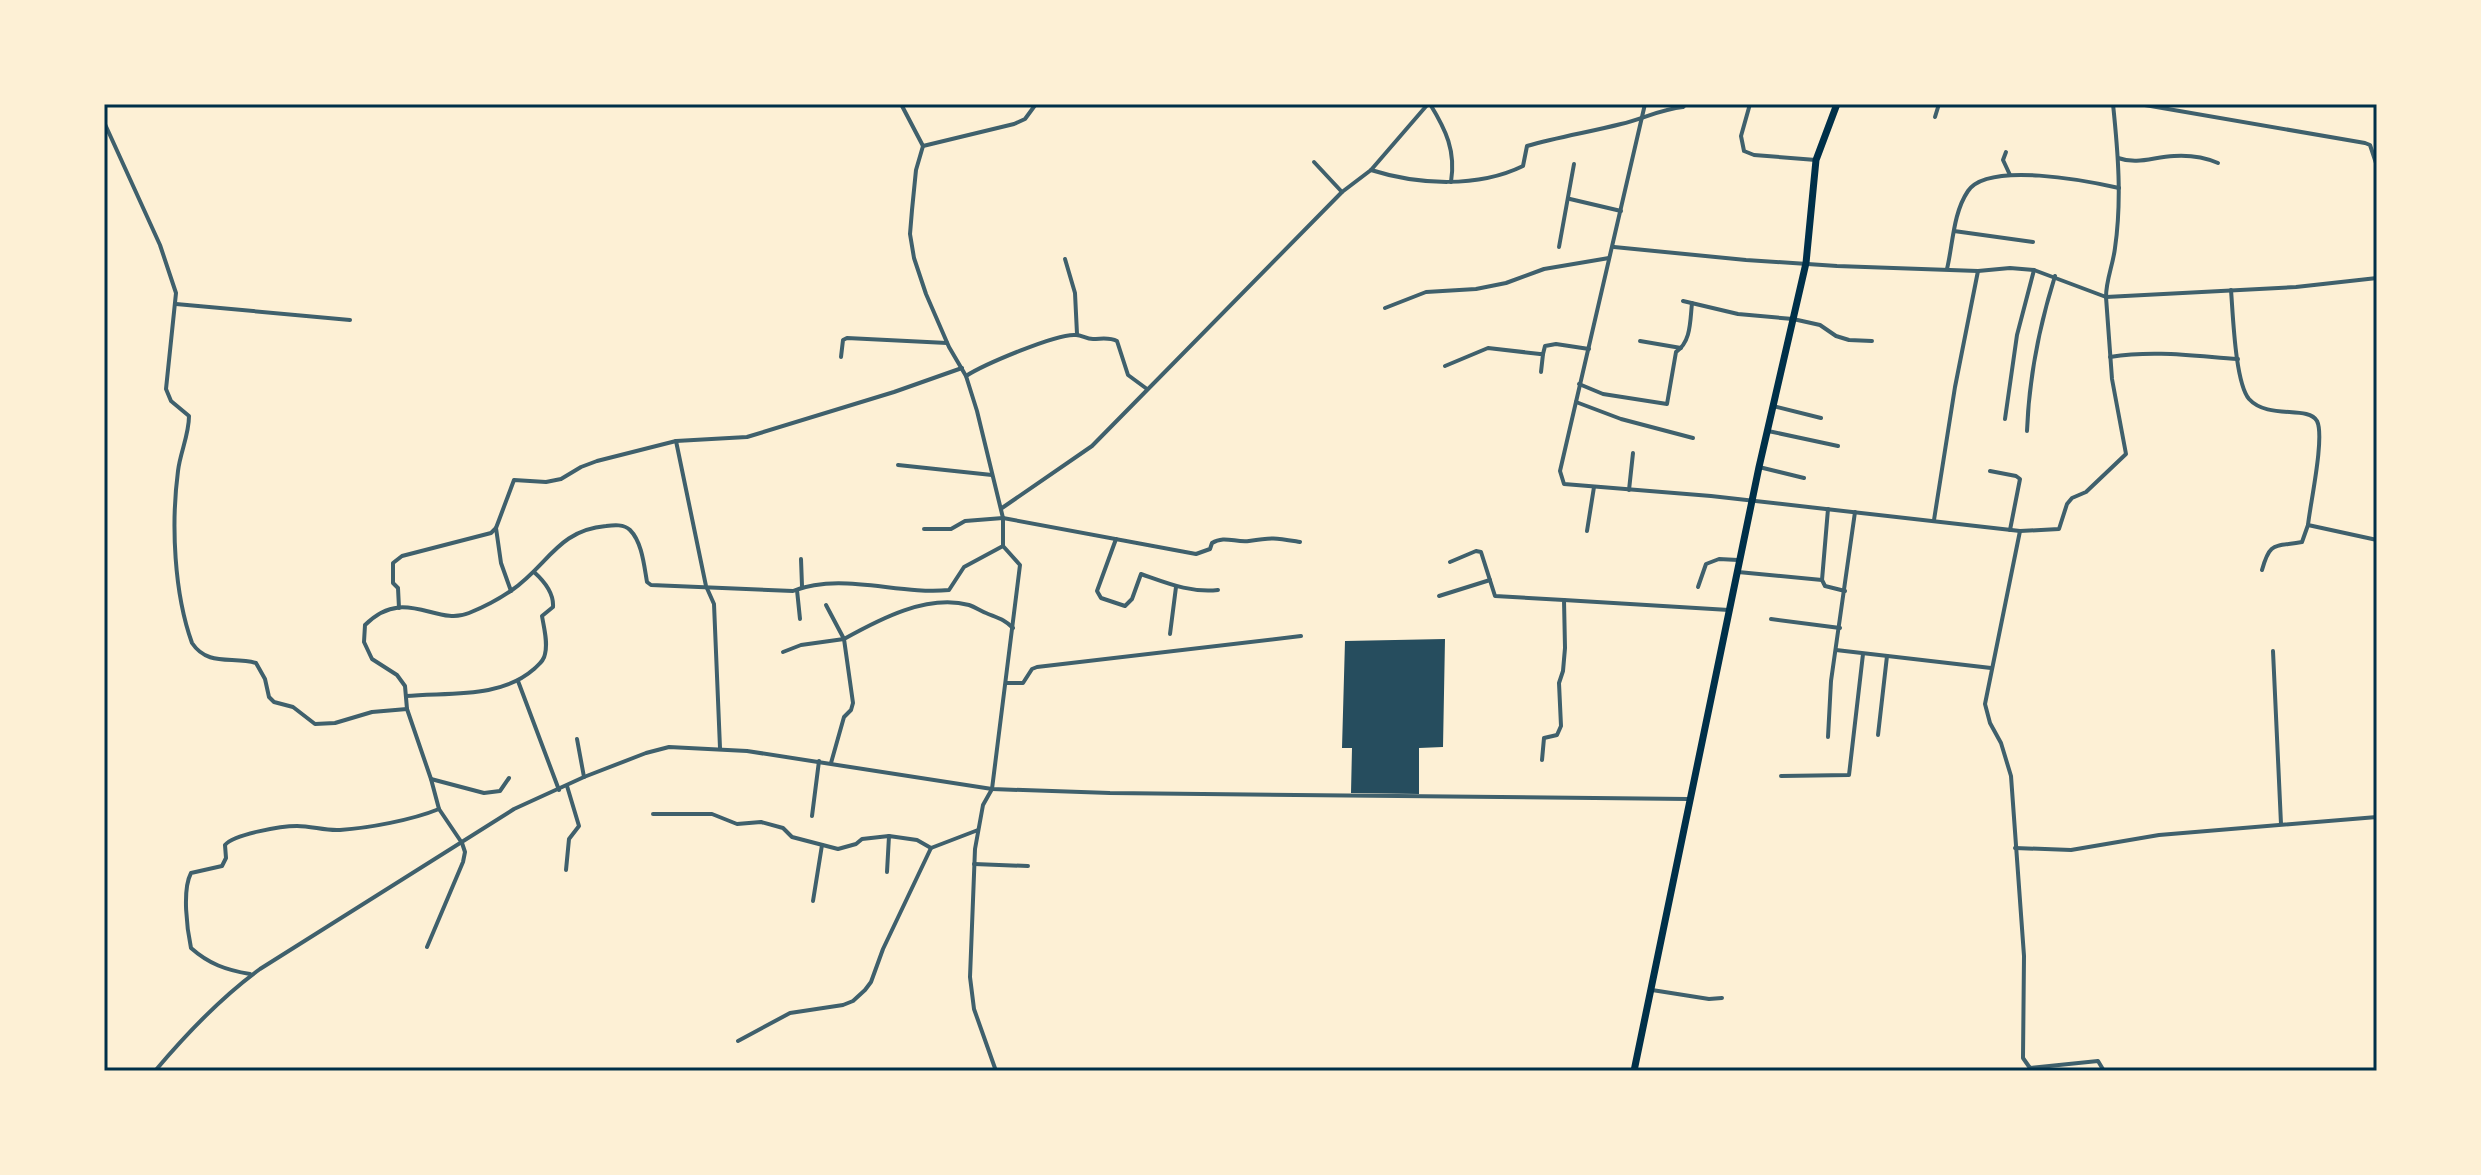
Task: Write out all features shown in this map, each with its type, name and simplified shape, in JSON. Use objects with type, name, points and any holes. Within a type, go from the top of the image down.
[{"type":"highway","points":[[1634,1071],[1688,799],[1806,263],[1816,160],[1837,104]]},
{"type":"street","points":[[901,104],[923,146],[916,170],[910,234],[914,258],[947,343],[966,376],[1003,518],[1003,546],[1020,565],[992,789],[983,805],[974,864],[970,977],[974,1009],[996,1071]]},
{"type":"street","points":[[923,146],[1014,124],[1025,119],[1036,104]]},
{"type":"street","points":[[1001,509],[1092,446],[1342,192],[1371,170],[1429,104],[1448,134],[1453,167],[1451,182]]},
{"type":"street","points":[[1645,104],[1614,247],[1579,384],[1560,477],[1564,484],[1711,496],[2020,531],[2059,529],[2072,498],[2086,492],[2126,454],[2112,379],[2106,297],[2115,250],[2119,188],[2113,104]]},
{"type":"street","points":[[1371,170],[1388,175],[1451,182],[1520,168],[1527,146],[1641,119],[1655,111],[1686,104]]},
{"type":"street","points":[[1750,104],[1741,136],[1744,151],[1754,155],[1816,160]]},
{"type":"street","points":[[1935,117],[1939,104]]},
{"type":"street","points":[[2139,104],[2370,145],[2377,166]]},
{"type":"street","points":[[104,122],[160,245],[176,293],[166,389],[171,401],[189,416],[178,469],[173,523],[175,552],[192,643],[198,653],[207,658],[256,663],[265,679],[269,697],[274,702],[293,707],[315,724],[335,723],[372,712],[407,709]]},
{"type":"street","points":[[2006,152],[2003,160],[2010,175]]},
{"type":"street","points":[[2118,158],[2132,163],[2174,156],[2202,156],[2218,163]]},
{"type":"street","points":[[1314,162],[1342,192]]},
{"type":"street","points":[[1559,247],[1574,164]]},
{"type":"street","points":[[1947,269],[1959,211],[1968,191],[1976,183],[2010,175],[2059,177],[2119,188]]},
{"type":"street","points":[[1570,199],[1621,211]]},
{"type":"street","points":[[1954,231],[2033,242]]},
{"type":"street","points":[[1614,247],[1746,260],[1978,271],[2010,268],[2034,270],[2106,297],[2377,278]]},
{"type":"street","points":[[1385,308],[1426,292],[1476,289],[1506,283],[1544,269],[1609,258]]},
{"type":"street","points":[[1065,259],[1075,293],[1077,334]]},
{"type":"street","points":[[2005,419],[2017,335],[2034,270]]},
{"type":"street","points":[[1934,521],[1955,387],[1978,271]]},
{"type":"street","points":[[2027,431],[2039,326],[2055,276]]},
{"type":"street","points":[[2231,290],[2238,359],[2242,382],[2250,400],[2268,411],[2298,413],[2316,420],[2319,443],[2308,525],[2302,542],[2270,548],[2262,570]]},
{"type":"street","points":[[1683,301],[1755,317],[1793,319],[1820,325],[1849,340],[1872,341]]},
{"type":"street","points":[[1579,384],[1603,394],[1633,396],[1667,404],[1676,352],[1684,348],[1689,331],[1692,303]]},
{"type":"street","points":[[176,304],[350,320]]},
{"type":"street","points":[[966,376],[983,365],[1049,340],[1077,334],[1085,339],[1112,338],[1117,341],[1128,375],[1147,389]]},
{"type":"street","points":[[841,357],[841,346],[847,338],[947,343]]},
{"type":"street","points":[[1640,341],[1684,348]]},
{"type":"street","points":[[1541,372],[1545,346],[1552,343],[1589,349]]},
{"type":"street","points":[[1445,366],[1488,348],[1543,354]]},
{"type":"street","points":[[2110,357],[2137,352],[2178,352],[2238,359]]},
{"type":"street","points":[[511,591],[501,563],[496,528],[514,480],[561,479],[597,461],[676,441],[747,437],[962,368]]},
{"type":"street","points":[[1576,402],[1630,422],[1693,438]]},
{"type":"street","points":[[1773,406],[1821,418]]},
{"type":"street","points":[[1768,431],[1838,446]]},
{"type":"street","points":[[676,441],[706,586],[714,604],[720,748]]},
{"type":"street","points":[[1629,490],[1633,453]]},
{"type":"street","points":[[898,465],[992,475]]},
{"type":"street","points":[[1759,467],[1804,478]]},
{"type":"street","points":[[1990,471],[2020,479],[2010,530]]},
{"type":"street","points":[[1587,531],[1594,487]]},
{"type":"street","points":[[1828,509],[1822,580],[1825,586],[1845,591]]},
{"type":"street","points":[[1828,737],[1831,681],[1855,512]]},
{"type":"street","points":[[924,529],[951,529],[965,521],[1003,518],[1196,554],[1210,549],[1212,543],[1221,539],[1249,541],[1272,537],[1300,542]]},
{"type":"street","points":[[427,947],[465,857],[462,843],[439,809],[407,709],[401,679],[372,659],[363,637],[367,622],[382,610],[426,609],[465,615],[511,591],[534,572],[553,550],[576,533],[620,525],[629,529],[640,547],[649,584],[799,588],[859,584],[949,590],[964,567],[1003,546]]},
{"type":"street","points":[[2308,525],[2377,540]]},
{"type":"street","points":[[399,608],[398,588],[393,583],[393,563],[396,559],[457,540],[483,536],[496,528]]},
{"type":"street","points":[[2020,531],[1985,704],[2011,776],[2024,956],[2023,1058],[2030,1068],[2098,1061],[2104,1071]]},
{"type":"street","points":[[1116,539],[1097,591],[1101,598],[1125,606],[1132,599],[1141,574],[1200,592],[1218,590]]},
{"type":"street","points":[[1450,562],[1476,551],[1481,552],[1493,594],[1497,596],[1730,610]]},
{"type":"street","points":[[800,619],[801,559]]},
{"type":"street","points":[[1698,587],[1706,564],[1719,559],[1740,560]]},
{"type":"street","points":[[406,696],[468,693],[518,681],[545,657],[542,616],[553,607],[553,599],[534,572]]},
{"type":"street","points":[[1738,572],[1822,580]]},
{"type":"street","points":[[1439,596],[1490,580]]},
{"type":"street","points":[[1170,634],[1176,587]]},
{"type":"street","points":[[1542,760],[1544,738],[1557,735],[1561,726],[1558,700],[1565,648],[1564,600]]},
{"type":"street","points":[[783,652],[801,645],[844,639],[921,604],[971,605],[1004,619],[1014,629]]},
{"type":"street","points":[[826,605],[844,639],[853,703],[844,717],[831,763]]},
{"type":"street","points":[[1771,619],[1840,628]]},
{"type":"street","points":[[1007,683],[1023,683],[1032,669],[1037,667],[1301,636]]},
{"type":"street","points":[[1836,650],[1991,668]]},
{"type":"street","points":[[2273,651],[2281,824]]},
{"type":"street","points":[[1781,776],[1849,775],[1863,654]]},
{"type":"street","points":[[1878,735],[1887,656]]},
{"type":"street","points":[[518,681],[559,790]]},
{"type":"street","points":[[577,739],[584,777]]},
{"type":"street","points":[[155,1071],[184,1036],[231,990],[252,975],[514,809],[584,777],[663,748],[720,748],[992,789],[1141,794],[1688,799]]},
{"type":"street","points":[[812,816],[819,761]]},
{"type":"street","points":[[431,779],[484,793],[500,791],[509,778]]},
{"type":"street","points":[[566,870],[569,839],[579,826],[567,786]]},
{"type":"street","points":[[252,975],[208,962],[191,948],[187,920],[188,879],[191,873],[222,866],[226,858],[225,845],[229,840],[243,836],[297,826],[344,830],[439,809]]},
{"type":"street","points":[[653,814],[712,814],[737,824],[761,822],[783,828],[792,837],[843,848],[862,839],[889,836],[917,840],[931,848]]},
{"type":"street","points":[[2015,848],[2071,850],[2159,835],[2377,817]]},
{"type":"street","points":[[738,1041],[790,1013],[853,1001],[871,982],[883,949],[931,848],[978,830]]},
{"type":"street","points":[[887,872],[889,836]]},
{"type":"street","points":[[813,901],[822,845]]},
{"type":"street","points":[[974,864],[1028,866]]},
{"type":"street","points":[[1649,989],[1709,999],[1722,998]]},
{"type":"building","points":[[1445,639],[1443,747],[1419,748],[1419,794],[1351,793],[1352,748],[1342,748],[1345,641]]}]
